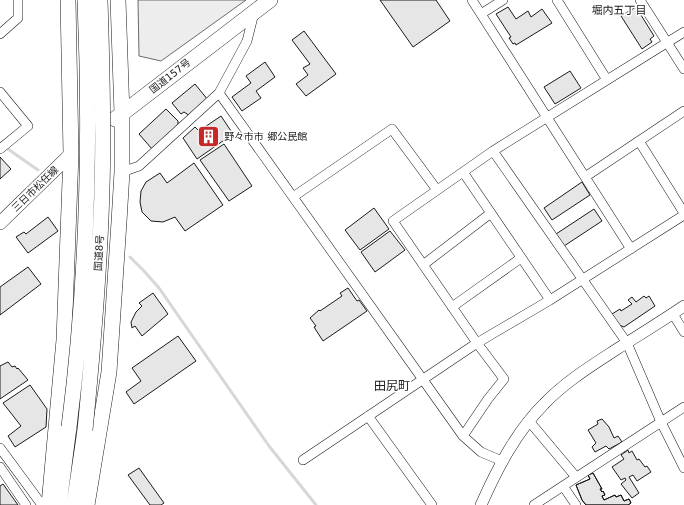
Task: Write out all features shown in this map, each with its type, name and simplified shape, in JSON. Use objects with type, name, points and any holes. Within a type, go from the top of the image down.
[{"type":"highway","points":[[49,505],[64,340],[71,154],[68,0]]},
{"type":"highway","name":"国道8号","points":[[59,505],[76,373],[85,231],[87,128],[84,0]]},
{"type":"highway","name":"国道8号","points":[[74,505],[85,430],[96,316],[102,186],[103,108],[100,0]]},
{"type":"highway","points":[[87,505],[109,372],[122,172],[122,114],[118,0]]},
{"type":"highway","name":"国道157号","points":[[71,154],[270,0]]},
{"type":"main road","name":"三日市松任線","points":[[0,223],[71,154]]},
{"type":"street","points":[[0,34],[18,18],[18,0]]},
{"type":"street","points":[[472,0],[631,249]]},
{"type":"street","points":[[481,14],[503,0]]},
{"type":"street","points":[[557,0],[607,80]]},
{"type":"street","points":[[640,0],[684,69]]},
{"type":"street","points":[[122,172],[139,166],[219,93],[247,41],[255,11]]},
{"type":"street","points":[[463,436],[488,399],[504,379],[477,343],[393,221],[493,151],[684,32]]},
{"type":"street","points":[[0,92],[28,126],[2,147]]},
{"type":"street","points":[[219,93],[463,436],[481,452],[502,461]]},
{"type":"street","points":[[585,177],[684,111]]},
{"type":"street","points":[[293,197],[392,129],[437,190]]},
{"type":"street","points":[[303,460],[477,343],[550,300],[684,214],[639,141]]},
{"type":"street","points":[[493,151],[627,343],[661,422],[684,468]]},
{"type":"street","points":[[463,172],[550,300]]},
{"type":"street","points":[[423,265],[492,213]]},
{"type":"street","points":[[452,307],[521,258]]},
{"type":"street","points":[[481,505],[502,461],[513,442],[543,404],[584,370],[684,306]]},
{"type":"street","points":[[673,314],[684,332]]},
{"type":"street","points":[[534,505],[684,407]]},
{"type":"street","points":[[368,416],[432,505]]},
{"type":"street","points":[[529,421],[576,477]]},
{"type":"street","points":[[0,448],[42,505]]},
{"type":"street","points":[[0,467],[26,505]]},
{"type":"street","points":[[563,486],[576,505]]},
{"type":"shaded area","points":[[138,0],[246,0],[161,61],[139,56]]},
{"type":"building","points":[[380,0],[436,0],[450,21],[413,47]]},
{"type":"building","points":[[508,7],[516,19],[528,11],[531,17],[542,9],[552,23],[516,45],[515,43],[513,44],[509,38],[511,37],[496,14]]},
{"type":"building","points":[[636,7],[654,36],[650,39],[652,42],[642,49],[621,16]]},
{"type":"building","points":[[304,31],[336,74],[306,96],[296,84],[308,75],[303,68],[310,64],[292,40]]},
{"type":"building","points":[[265,62],[275,77],[256,91],[261,98],[242,111],[232,97],[251,83],[246,76]]},
{"type":"building","points":[[570,71],[581,88],[555,104],[544,87]]},
{"type":"building","points":[[195,84],[208,100],[190,116],[184,112],[181,114],[172,103]]},
{"type":"building","points":[[166,109],[178,121],[178,127],[152,149],[139,134]]},
{"type":"building","name":"野々市市 郷公民館","points":[[221,116],[233,134],[197,159],[183,138],[195,127],[199,131]]},
{"type":"building","points":[[224,144],[252,186],[229,201],[200,160]]},
{"type":"building","points":[[0,157],[11,169],[0,179]]},
{"type":"building","points":[[194,163],[223,205],[185,231],[175,217],[163,222],[151,221],[142,212],[140,202],[141,191],[146,182],[160,173],[167,183]]},
{"type":"building","points":[[582,182],[590,195],[552,220],[544,208]]},
{"type":"building","points":[[374,208],[389,229],[360,250],[345,230]]},
{"type":"building","points":[[594,209],[602,221],[564,246],[556,234]]},
{"type":"building","points":[[48,217],[58,231],[28,253],[16,237],[24,232],[26,234]]},
{"type":"building","points":[[390,231],[405,250],[375,272],[361,252]]},
{"type":"building","points":[[28,267],[41,284],[0,315],[0,287]]},
{"type":"building","points":[[348,288],[357,301],[359,300],[367,311],[323,341],[314,327],[316,326],[310,318],[319,310],[320,311],[342,296],[340,293]]},
{"type":"building","points":[[153,293],[168,314],[142,336],[135,326],[132,328],[131,322],[136,312],[142,306],[139,303]]},
{"type":"building","points":[[644,296],[646,298],[649,296],[655,306],[624,327],[619,325],[612,314],[620,309],[621,311],[632,304],[628,300],[632,297],[636,302]]},
{"type":"building","points":[[178,336],[196,361],[134,404],[126,392],[141,381],[132,368]]},
{"type":"building","points":[[8,362],[12,367],[15,366],[17,369],[18,368],[28,380],[0,399],[0,366]]},
{"type":"building","points":[[30,385],[47,409],[46,427],[15,447],[8,436],[21,426],[3,403]]},
{"type":"building","points":[[602,419],[609,427],[614,438],[618,436],[622,442],[609,449],[606,446],[595,452],[592,447],[596,443],[588,430],[598,424],[597,421]]},
{"type":"building","points":[[628,450],[629,453],[632,451],[637,460],[639,459],[651,472],[637,481],[633,475],[629,477],[639,493],[632,498],[621,484],[626,480],[625,478],[621,480],[612,467],[624,459],[621,455]]},
{"type":"building","points":[[139,468],[164,503],[161,505],[150,505],[128,475]]},
{"type":"building","points":[[593,473],[602,489],[600,489],[605,495],[602,496],[604,500],[615,495],[616,497],[621,495],[624,501],[629,499],[631,503],[628,505],[586,505],[582,500],[576,485],[590,479],[588,475]]},
{"type":"building","points":[[593,473],[602,489],[600,489],[605,495],[602,496],[604,500],[615,495],[616,497],[621,495],[624,501],[629,499],[631,503],[628,505],[586,505],[582,500],[576,485],[590,479],[588,475]]},
{"type":"building","points":[[3,484],[18,505],[0,505],[0,486]]},
{"type":"waterway","points":[[5,147],[38,170]]},
{"type":"waterway","points":[[130,257],[159,288],[269,446],[316,505]]},
{"type":"place","name":"野々市市 郷公民館","points":[[208,136]]},
{"type":"district","name":"堀内五丁目","points":[[619,10]]},
{"type":"district","name":"田尻町","points":[[392,386]]}]
